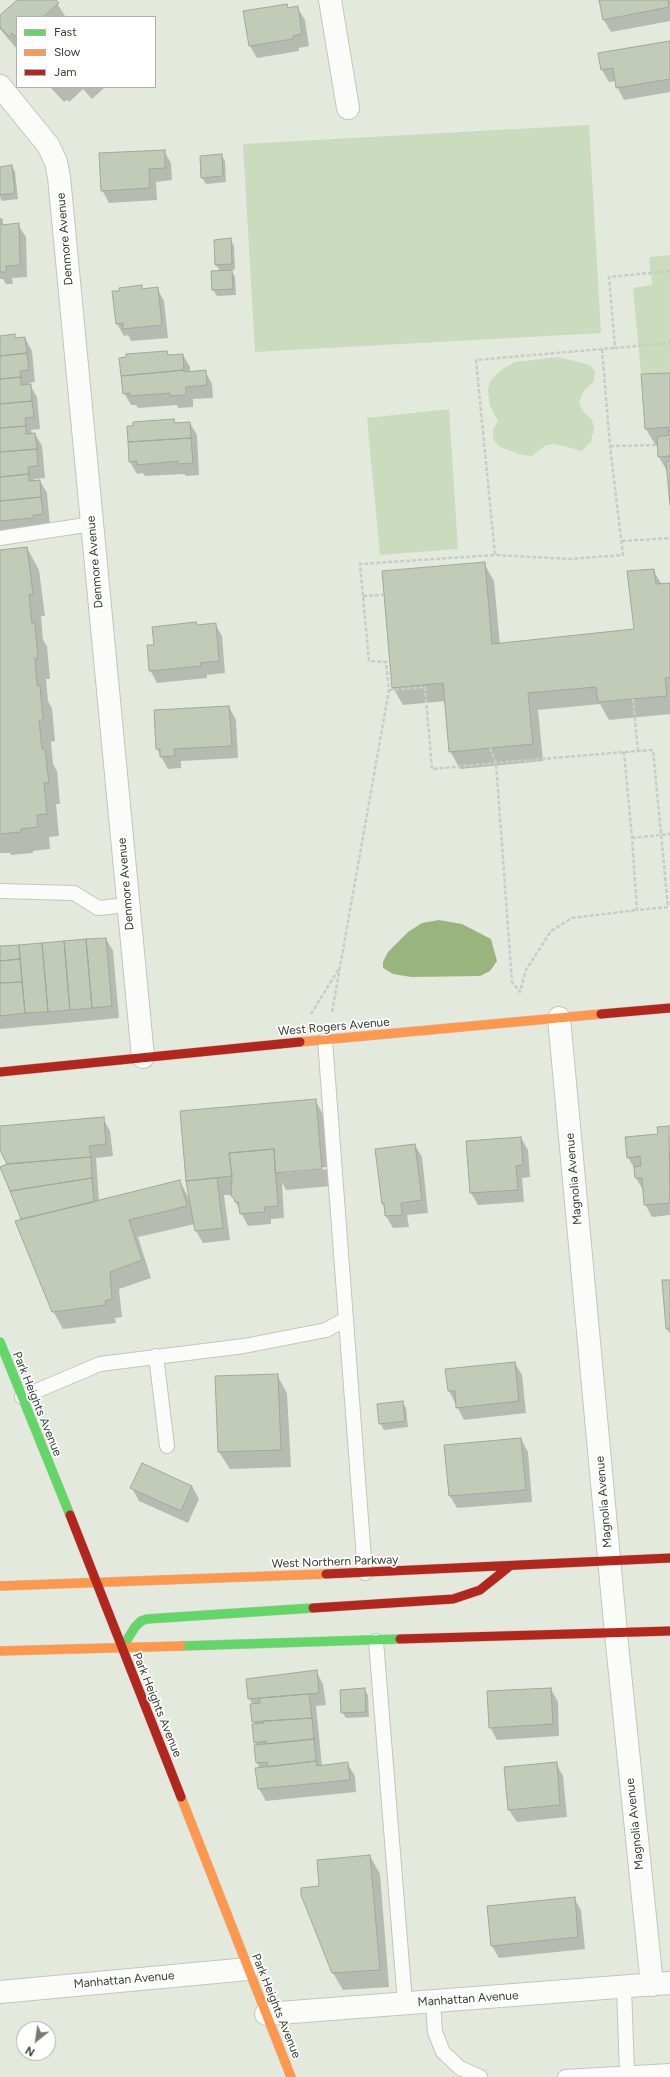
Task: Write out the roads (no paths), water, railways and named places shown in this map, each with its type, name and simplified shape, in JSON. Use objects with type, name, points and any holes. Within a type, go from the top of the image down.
[{"type":"main road","name":"West Rogers Avenue","points":[[0,1072],[143,1057],[670,1008]]},
{"type":"main road","name":"Park Heights Avenue","points":[[0,1342],[97,1582],[291,2077]]},
{"type":"main road","name":"West Northern Parkway","points":[[0,1586],[365,1573],[670,1558]]},
{"type":"main road","points":[[122,1648],[135,1627],[141,1621],[147,1619],[453,1599],[480,1590],[510,1566]]},
{"type":"main road","points":[[0,1651],[616,1634],[670,1631]]},
{"type":"street","points":[[330,0],[348,108]]},
{"type":"street","name":"Denmore Avenue","points":[[0,86],[48,145],[56,162],[59,177],[143,1057]]},
{"type":"street","name":"Magnolia Avenue","points":[[559,1018],[616,1634],[661,1984]]},
{"type":"street","name":"Manhattan Avenue","points":[[0,1992],[248,1969]]},
{"type":"street","name":"Manhattan Avenue","points":[[266,2014],[661,1984]]},
{"type":"lane","points":[[0,538],[92,524]]},
{"type":"lane","points":[[0,891],[74,893],[98,908],[128,905]]},
{"type":"lane","points":[[325,1040],[365,1573]]},
{"type":"lane","points":[[22,1397],[100,1364],[244,1346],[326,1330],[346,1320]]},
{"type":"lane","points":[[156,1356],[167,1446]]},
{"type":"lane","points":[[376,1641],[405,2003]]},
{"type":"lane","points":[[624,1987],[627,2073]]},
{"type":"lane","points":[[433,2001],[435,2032],[443,2052],[460,2068],[480,2077]]},
{"type":"lane","points":[[565,2077],[670,2071]]}]
